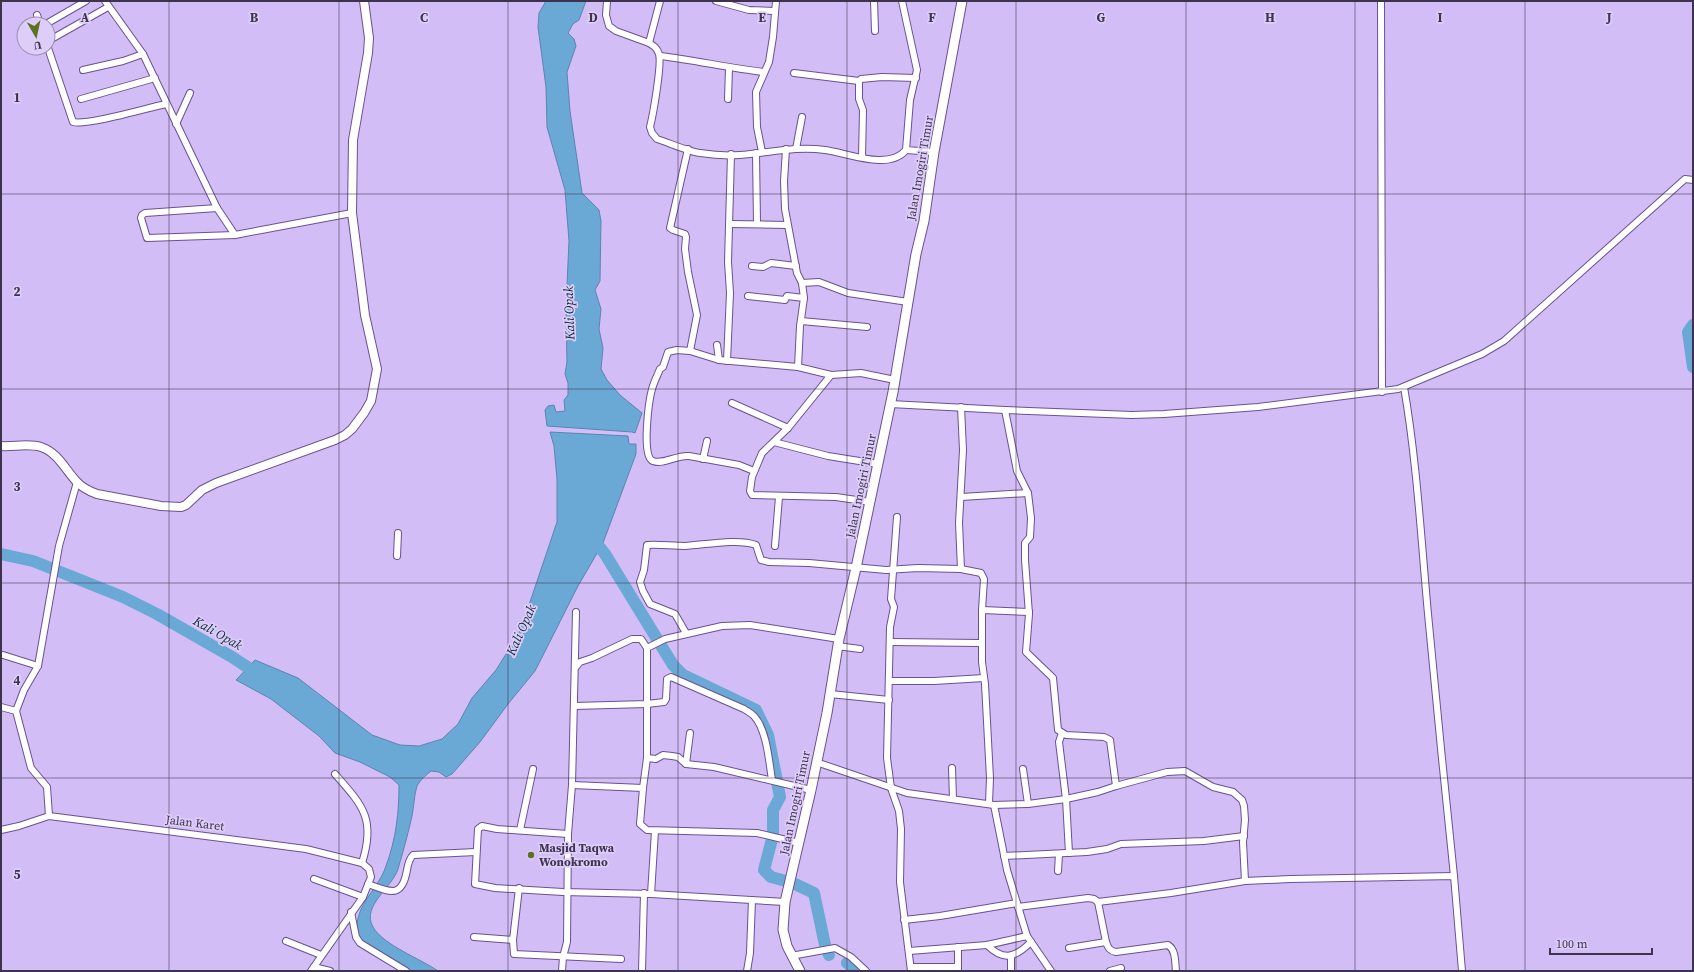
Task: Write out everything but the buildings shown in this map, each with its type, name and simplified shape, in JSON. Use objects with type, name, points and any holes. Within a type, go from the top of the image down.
[{"type":"main road","name":"Jalan Imogiri Timur","points":[[800,971],[786,946],[783,930],[785,902],[812,790],[838,643],[856,568],[895,380],[916,254],[924,221],[934,152],[962,1]]},
{"type":"street","points":[[56,18],[86,1]]},
{"type":"street","points":[[1,446],[33,445],[42,447],[51,452],[63,464],[77,482],[88,490],[108,497],[161,506],[181,507],[186,505],[202,490],[216,483],[335,440],[345,435],[352,429],[371,401],[377,369],[365,315],[352,213],[353,140],[368,53],[368,26],[364,1]]},
{"type":"street","points":[[607,1],[606,14],[608,26],[616,31],[649,43],[656,48],[660,56],[650,127],[652,133],[657,138],[698,153],[731,154],[786,149],[825,150],[862,158],[883,160],[901,156],[906,150],[910,100],[917,70],[902,1]]},
{"type":"street","points":[[649,43],[660,1]]},
{"type":"street","points":[[716,1],[749,10],[775,11]]},
{"type":"street","points":[[757,224],[759,152],[756,92],[769,62],[776,1]]},
{"type":"street","points":[[874,1],[875,31]]},
{"type":"street","points":[[1381,1],[1382,392]]},
{"type":"street","points":[[56,36],[106,4],[143,54],[216,208],[235,235]]},
{"type":"street","points":[[83,70],[123,61],[143,54]]},
{"type":"street","points":[[51,56],[72,122],[80,123],[93,121],[166,104]]},
{"type":"street","points":[[660,56],[682,58],[729,68],[764,72]]},
{"type":"street","points":[[728,98],[729,68]]},
{"type":"street","points":[[794,73],[859,81],[861,79],[916,78]]},
{"type":"street","points":[[81,99],[155,78]]},
{"type":"street","points":[[859,81],[859,99],[863,110],[862,158]]},
{"type":"street","points":[[176,124],[190,93]]},
{"type":"street","points":[[796,149],[802,117]]},
{"type":"street","points":[[688,149],[670,228],[674,231],[685,234],[686,237],[686,257],[697,315],[690,351]]},
{"type":"street","points":[[786,149],[784,196],[787,225],[797,273],[802,282],[804,298],[798,367]]},
{"type":"street","points":[[906,150],[934,152]]},
{"type":"street","points":[[727,361],[730,293],[728,255],[731,154]]},
{"type":"street","points":[[890,404],[1005,410],[1164,414],[1258,407],[1382,392],[1404,387],[1482,354],[1504,341],[1685,179],[1693,180]]},
{"type":"street","points":[[216,208],[145,213],[141,218],[147,238],[235,235],[352,213]]},
{"type":"street","points":[[730,224],[787,225]]},
{"type":"street","points":[[752,266],[763,267],[771,263],[796,266]]},
{"type":"street","points":[[802,282],[819,282],[848,293],[908,302]]},
{"type":"street","points":[[748,296],[785,300],[787,296],[804,298]]},
{"type":"street","points":[[801,321],[867,327]]},
{"type":"street","points":[[717,345],[719,360]]},
{"type":"street","points":[[754,471],[739,465],[682,456],[665,461],[652,461],[648,458],[645,444],[652,390],[660,369],[663,367],[668,352],[690,351],[719,360],[798,367],[831,375],[861,373],[895,380]]},
{"type":"street","points":[[831,375],[788,428],[762,453],[752,477],[750,494],[779,497],[830,497],[870,502]]},
{"type":"street","points":[[1404,387],[1412,431],[1421,518],[1428,612],[1462,971]]},
{"type":"street","points":[[732,403],[788,428]]},
{"type":"street","points":[[961,407],[963,450],[959,523],[961,569]]},
{"type":"street","points":[[1005,410],[1017,471],[1028,493],[1030,537],[1026,543],[1025,560],[1029,612],[1026,652],[1052,678],[1058,730],[1066,735],[1108,738],[1111,743],[1116,786]]},
{"type":"street","points":[[703,459],[708,441]]},
{"type":"street","points":[[774,442],[828,456],[878,464]]},
{"type":"street","points":[[49,816],[47,787],[31,768],[16,711],[24,690],[38,666],[59,546],[77,482]]},
{"type":"street","points":[[961,496],[1028,493]]},
{"type":"street","points":[[775,546],[779,497]]},
{"type":"street","points":[[897,517],[891,599],[894,607],[890,627],[891,642],[887,758],[891,788],[899,810],[900,882],[911,969],[958,969],[958,947]]},
{"type":"street","points":[[397,556],[398,533]]},
{"type":"street","points":[[686,633],[675,614],[650,604],[643,591],[640,582],[644,570],[647,545],[685,546],[732,543],[751,544],[756,545],[761,560],[765,562],[809,563],[893,570],[918,568],[961,569],[983,575],[981,643],[992,804],[1004,856],[1027,936],[1051,971]]},
{"type":"street","points":[[982,610],[1029,612]]},
{"type":"street","points":[[562,971],[563,957],[567,942],[568,834],[572,785],[576,612]]},
{"type":"street","points":[[650,647],[686,633],[722,626],[750,625],[838,643],[860,650]]},
{"type":"street","points":[[575,668],[580,662],[632,639],[641,639],[650,647]]},
{"type":"street","points":[[891,642],[981,643]]},
{"type":"street","points":[[650,647],[647,704],[647,758],[640,824],[647,830],[655,831],[693,830],[756,833],[799,843]]},
{"type":"street","points":[[3,655],[38,666]]},
{"type":"street","points":[[574,706],[647,704],[664,702],[666,699],[667,679],[671,677],[753,715],[764,736],[775,781]]},
{"type":"street","points":[[890,681],[934,681],[984,678]]},
{"type":"street","points":[[830,694],[889,700]]},
{"type":"street","points":[[1,707],[16,711]]},
{"type":"street","points":[[686,764],[690,733]]},
{"type":"street","points":[[1062,733],[1059,742],[1066,799],[1069,853]]},
{"type":"street","points":[[647,758],[656,759],[663,755],[678,757],[686,764],[714,767],[812,790]]},
{"type":"street","points":[[816,762],[907,793],[992,804],[1028,804],[1066,799],[1098,792],[1166,772],[1185,771],[1214,787],[1233,792],[1237,795],[1244,806],[1245,882]]},
{"type":"street","points":[[952,768],[953,799]]},
{"type":"street","points":[[520,830],[533,769]]},
{"type":"street","points":[[1023,770],[1028,804]]},
{"type":"street","points":[[330,971],[313,969],[321,955],[363,897],[371,876],[367,866],[362,863],[367,848],[369,834],[363,809],[356,798],[335,774]]},
{"type":"street","points":[[572,785],[643,788]]},
{"type":"street","name":"Jalan Karet","points":[[1,830],[49,816],[306,848],[362,863]]},
{"type":"street","points":[[568,834],[482,826],[478,829],[475,884],[495,888],[519,888],[568,893],[651,894],[785,902]]},
{"type":"street","points":[[651,894],[655,831]]},
{"type":"street","points":[[1004,856],[1059,854],[1107,849],[1121,844],[1204,841],[1244,836]]},
{"type":"street","points":[[368,884],[388,891],[397,891],[403,885],[409,862],[413,855],[476,852]]},
{"type":"street","points":[[1058,871],[1059,854]]},
{"type":"street","points":[[904,920],[1017,905],[1088,898],[1094,899],[1098,902],[1245,882],[1290,878],[1454,876]]},
{"type":"street","points":[[314,878],[363,897]]},
{"type":"street","points":[[519,888],[513,940],[513,952],[516,955],[621,958]]},
{"type":"street","points":[[642,971],[644,894]]},
{"type":"street","points":[[747,971],[750,953],[752,900]]},
{"type":"street","points":[[1098,902],[1106,942],[1111,951],[1116,952],[1168,945],[1172,947],[1174,952],[1176,971]]},
{"type":"street","points":[[351,912],[356,937],[360,943],[406,971]]},
{"type":"street","points":[[909,951],[987,945],[1027,936]]},
{"type":"street","points":[[474,937],[513,940]]},
{"type":"street","points":[[286,941],[321,955]]},
{"type":"street","points":[[987,945],[1000,955],[1012,956],[1031,942]]},
{"type":"street","points":[[1069,948],[1106,942]]},
{"type":"street","points":[[791,956],[835,948],[851,957],[866,971]]},
{"type":"street","points":[[1011,971],[1012,956]]},
{"type":"street","points":[[1110,971],[1121,968]]},
{"type":"water","points":[[546,1],[586,1],[579,20],[573,24],[568,33],[574,39],[576,46],[567,72],[570,111],[582,193],[599,210],[601,221],[600,281],[595,290],[601,309],[599,329],[603,348],[601,369],[607,380],[620,395],[642,413],[635,433],[547,426],[545,410],[548,406],[554,405],[556,412],[565,411],[564,400],[568,395],[568,383],[565,374],[567,362],[566,308],[569,241],[565,190],[547,127],[546,87],[538,27],[539,13]]},
{"type":"water","points":[[550,432],[628,436],[629,444],[636,444],[636,454],[603,543],[578,586],[535,671],[480,742],[452,774],[446,777],[439,772],[431,771],[417,786],[412,816],[398,869],[395,876],[374,904],[370,919],[378,934],[385,940],[438,971],[408,971],[359,939],[357,928],[361,909],[382,876],[392,846],[396,826],[399,785],[390,777],[360,762],[335,753],[319,736],[271,699],[236,680],[255,660],[298,678],[372,735],[400,745],[419,746],[442,739],[458,724],[472,698],[496,670],[518,635],[529,605],[557,522],[557,479],[554,446]]},
{"type":"waterway","points":[[1693,325],[1688,332],[1693,367]]},
{"type":"waterway","points":[[590,535],[605,554],[673,665],[683,675],[756,710],[768,735],[780,797],[773,810],[773,834]]},
{"type":"waterway","name":"Kali Opak","points":[[1,554],[33,561],[123,597],[157,614],[232,657],[261,676]]},
{"type":"waterway","points":[[772,839],[764,870],[771,877],[786,881]]},
{"type":"waterway","points":[[795,884],[814,893],[825,945],[829,955]]},
{"type":"waterway","points":[[847,963],[858,971]]},
{"type":"place","name":"Masjid Taqwa Wonokromo","points":[[531,855]]}]
